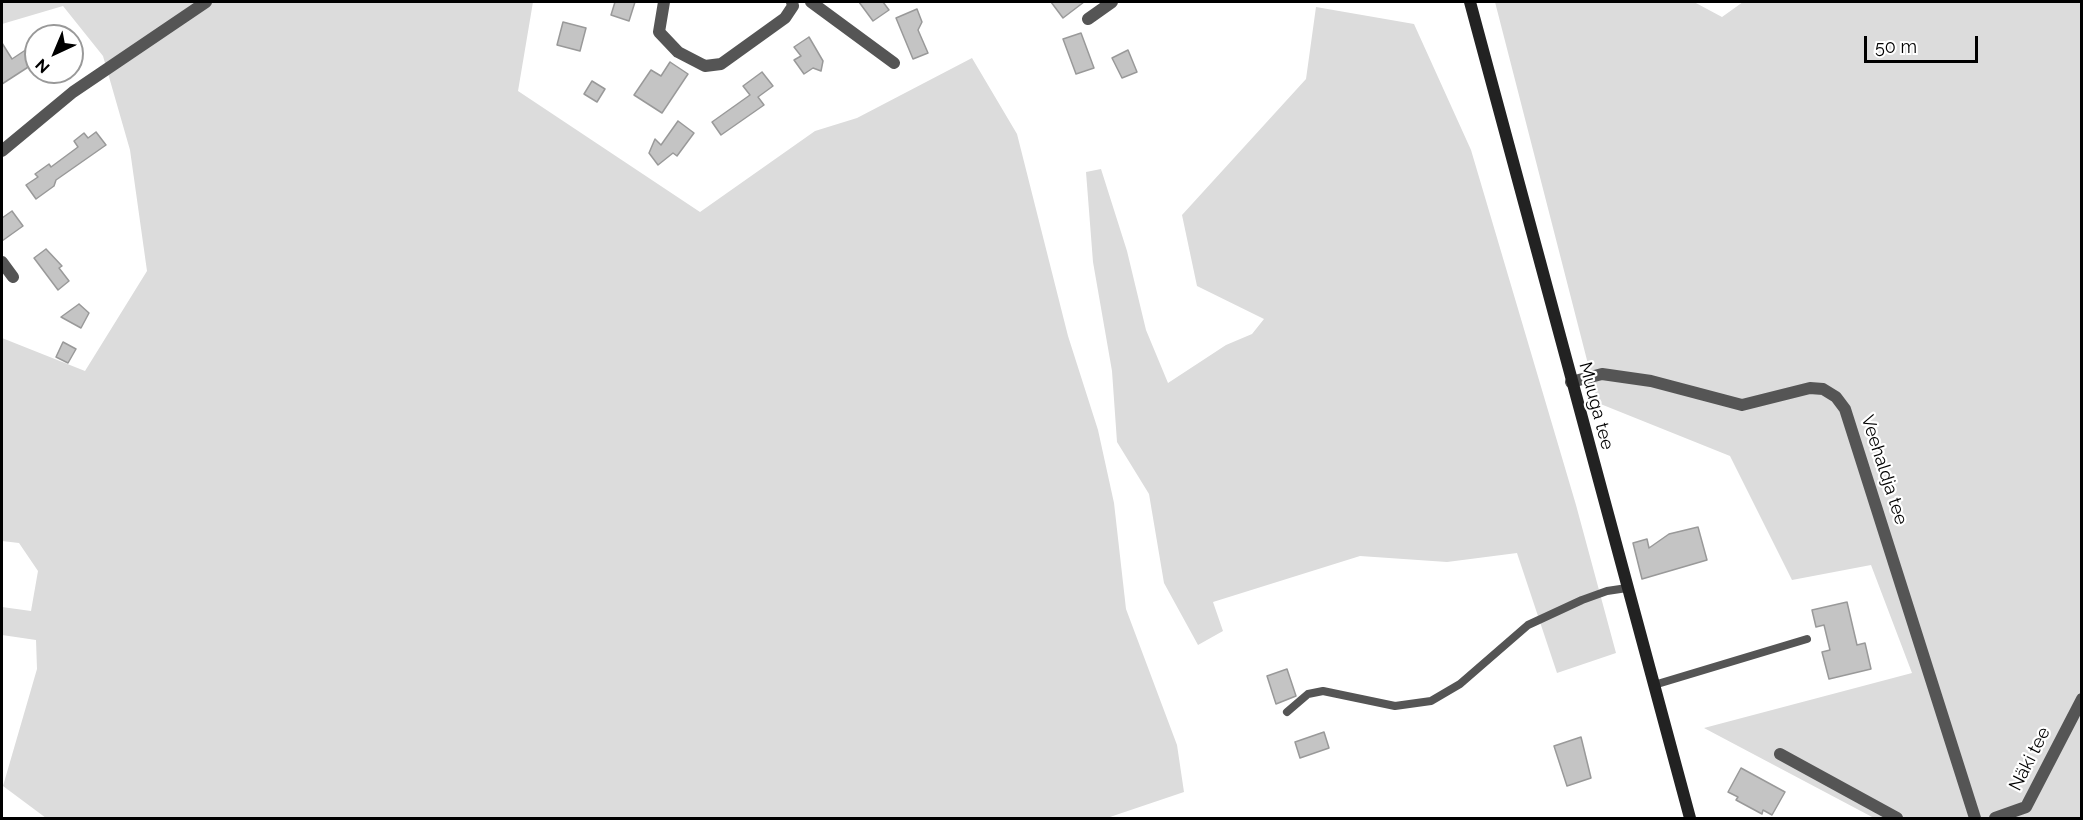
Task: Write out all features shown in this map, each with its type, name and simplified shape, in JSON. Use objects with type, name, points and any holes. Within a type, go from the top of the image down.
[{"type":"street","points":[[2,151],[73,92],[206,2]]},
{"type":"street","points":[[664,2],[659,33],[678,52],[705,66],[721,64],[785,18],[793,6],[792,2]]},
{"type":"street","points":[[812,2],[894,63]]},
{"type":"street","points":[[1088,19],[1112,2]]},
{"type":"street","name":"Muuga tee","points":[[1470,2],[1690,819]]},
{"type":"street","points":[[2,262],[13,277]]},
{"type":"street","name":"Veehaldja tee","points":[[1571,382],[1602,374],[1651,381],[1742,405],[1810,388],[1823,389],[1836,397],[1845,409],[1975,819]]},
{"type":"street","name":"Näki tee","points":[[1995,819],[2026,807],[2082,699]]},
{"type":"street","points":[[1780,754],[1897,819]]},
{"type":"lane","points":[[1287,712],[1308,694],[1323,691],[1395,706],[1431,701],[1460,684],[1528,625],[1582,600],[1607,591],[1628,588]]},
{"type":"lane","points":[[1654,685],[1807,639]]},
{"type":"shaded area","points":[[2,2],[533,2],[518,91],[700,212],[815,131],[857,118],[972,58],[1017,134],[1068,336],[1098,430],[1114,503],[1126,609],[1177,745],[1184,792],[1107,818],[46,818],[3,786],[37,669],[36,640],[2,635],[2,607],[31,611],[38,571],[19,543],[2,541],[2,338],[85,371],[147,271],[130,150],[103,56],[84,32],[84,24],[77,24],[63,6],[2,24]]},
{"type":"shaded area","points":[[1495,2],[1694,2],[1722,17],[1743,2],[2081,2],[2081,818],[1874,818],[1704,728],[1912,673],[1871,565],[1792,580],[1730,456],[1598,403]]},
{"type":"shaded area","points":[[1316,7],[1414,24],[1471,150],[1576,505],[1616,653],[1557,673],[1517,553],[1447,562],[1360,556],[1213,602],[1223,631],[1198,645],[1164,583],[1149,494],[1117,442],[1112,371],[1093,262],[1086,172],[1101,169],[1127,251],[1146,330],[1168,383],[1226,345],[1252,334],[1264,319],[1197,286],[1182,215],[1306,79]]},
{"type":"building","points":[[615,2],[635,2],[629,21],[611,15]]},
{"type":"building","points":[[859,2],[883,2],[889,10],[873,21]]},
{"type":"building","points":[[1051,2],[1084,2],[1063,18]]},
{"type":"building","points":[[917,9],[922,22],[918,30],[928,53],[913,59],[896,18]]},
{"type":"building","points":[[563,22],[586,28],[580,51],[557,45]]},
{"type":"building","points":[[1081,33],[1094,68],[1076,74],[1063,39]]},
{"type":"building","points":[[809,37],[823,61],[821,71],[813,68],[804,74],[794,60],[801,56],[794,47]]},
{"type":"building","points":[[2,43],[12,59],[24,51],[24,70],[2,84]]},
{"type":"building","points":[[1128,50],[1137,72],[1122,78],[1112,58]]},
{"type":"building","points":[[670,62],[688,74],[662,113],[634,95],[651,70],[661,76]]},
{"type":"building","points":[[762,72],[773,86],[758,97],[764,105],[721,135],[712,122],[750,95],[743,86]]},
{"type":"building","points":[[592,81],[605,89],[597,102],[584,94]]},
{"type":"building","points":[[678,121],[694,133],[677,156],[673,153],[658,165],[649,153],[655,139],[661,145]]},
{"type":"building","points":[[96,132],[106,145],[56,180],[54,186],[36,199],[26,185],[38,177],[35,174],[49,164],[51,167],[78,147],[74,141],[84,133],[88,138]]},
{"type":"building","points":[[12,211],[23,226],[2,241],[2,218]]},
{"type":"building","points":[[46,249],[62,266],[59,268],[69,281],[58,290],[34,258]]},
{"type":"building","points":[[79,304],[89,313],[81,328],[61,317]]},
{"type":"building","points":[[63,342],[76,349],[68,363],[56,357]]},
{"type":"building","points":[[1698,527],[1707,560],[1642,579],[1633,543],[1647,539],[1649,548],[1669,534]]},
{"type":"building","points":[[1847,602],[1857,645],[1865,643],[1871,669],[1829,679],[1822,652],[1830,650],[1824,625],[1816,627],[1812,610]]},
{"type":"building","points":[[1287,669],[1296,696],[1276,704],[1267,676]]},
{"type":"building","points":[[1324,732],[1329,748],[1300,758],[1295,742]]},
{"type":"building","points":[[1581,737],[1591,778],[1567,786],[1554,746]]},
{"type":"building","points":[[1741,768],[1785,792],[1772,815],[1763,810],[1762,814],[1736,800],[1738,797],[1728,792]]}]
